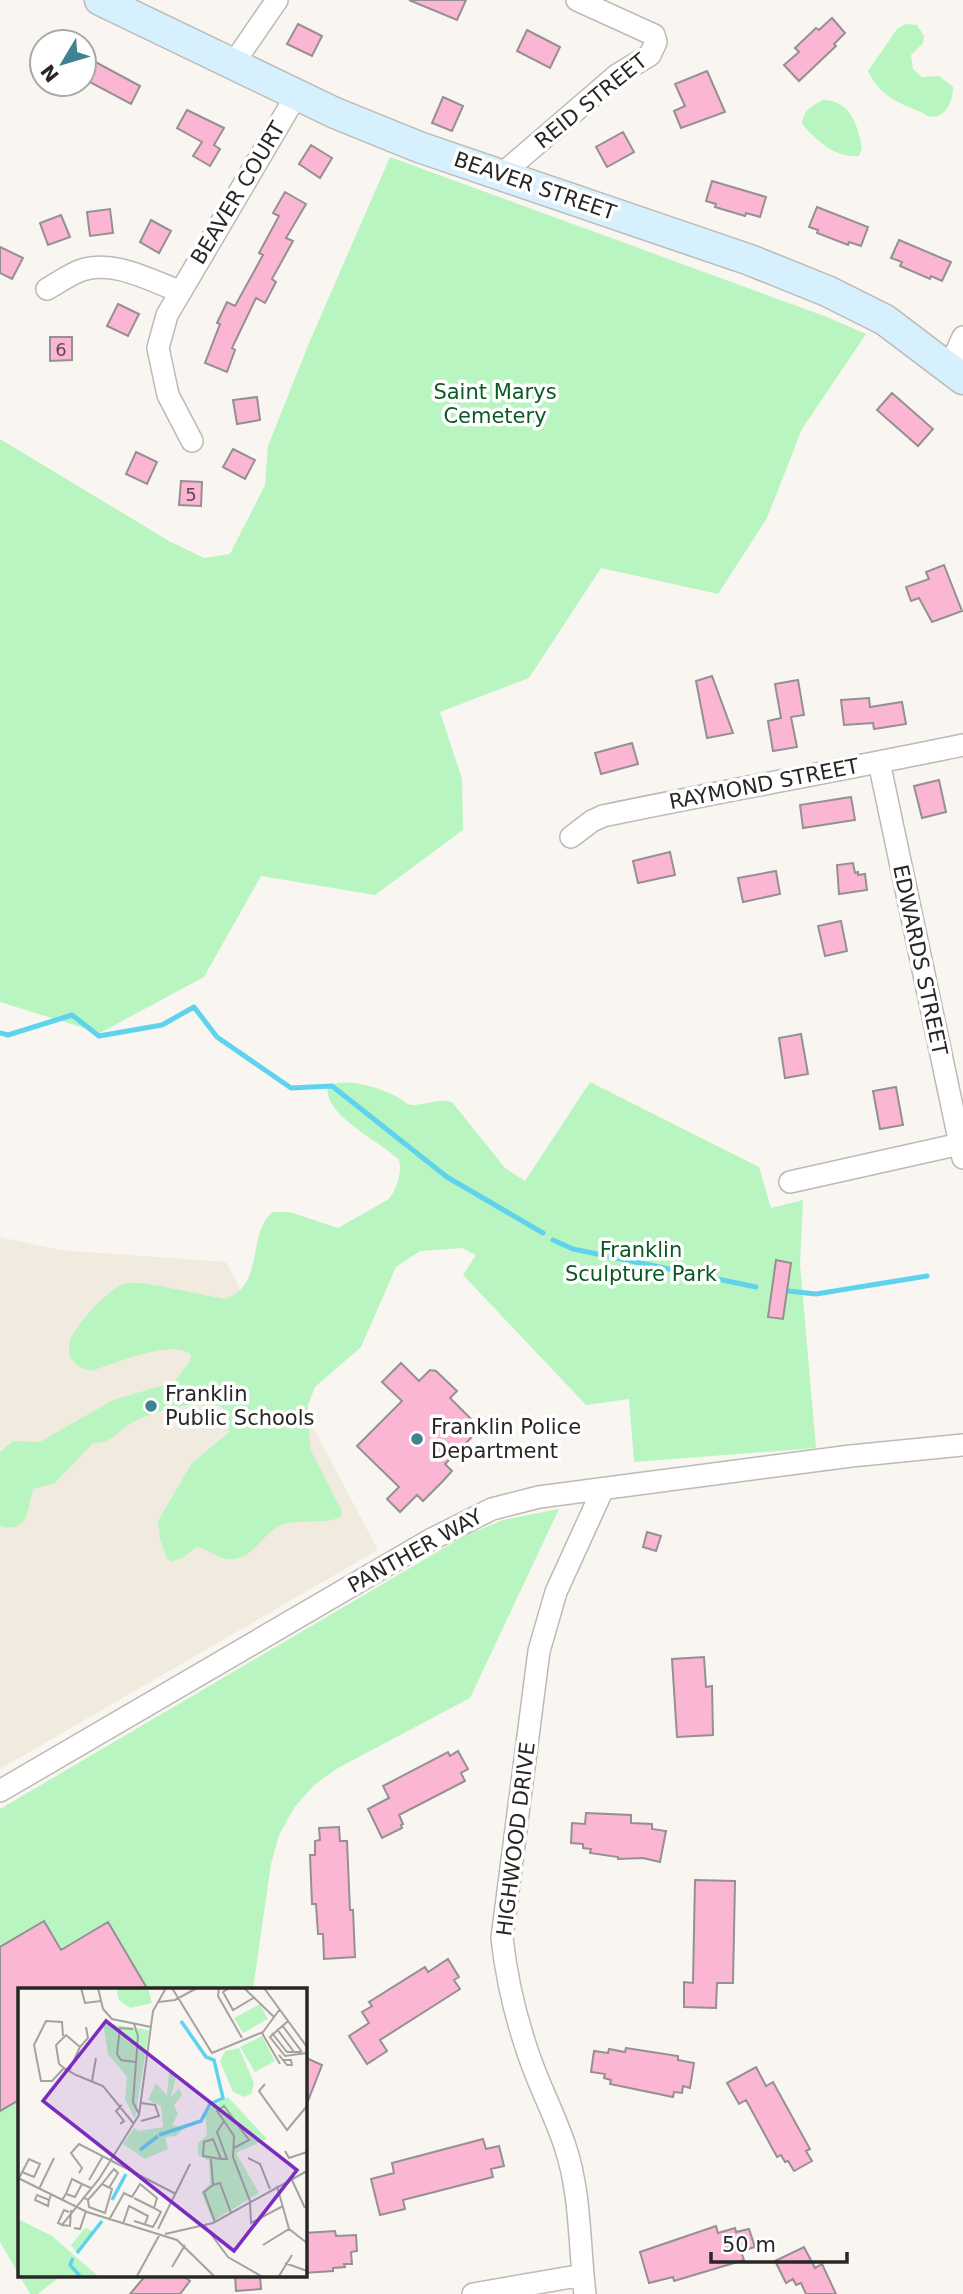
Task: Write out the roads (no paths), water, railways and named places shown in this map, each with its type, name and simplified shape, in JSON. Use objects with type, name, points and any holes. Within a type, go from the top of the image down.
[{"type":"main road","name":"BEAVER STREET","points":[[100,0],[335,113],[419,147],[750,260],[827,291],[885,320],[956,373]]},
{"type":"street","points":[[233,64],[277,0]]},
{"type":"street","name":"REID STREET","points":[[502,174],[617,75],[650,55],[656,42],[654,35],[577,0]]},
{"type":"street","name":"BEAVER COURT","points":[[192,441],[168,395],[158,348],[167,315],[297,94]]},
{"type":"street","points":[[47,289],[82,270],[99,268],[123,269],[179,292]]},
{"type":"street","points":[[956,373],[963,337]]},
{"type":"street","name":"RAYMOND STREET","points":[[571,837],[603,816],[963,745]]},
{"type":"street","name":"EDWARDS STREET","points":[[879,762],[962,1151]]},
{"type":"street","points":[[790,1182],[962,1151]]},
{"type":"street","name":"PANTHER WAY","points":[[0,1791],[469,1519],[492,1509],[521,1500],[851,1456],[963,1445]]},
{"type":"street","name":"HIGHWOOD DRIVE","points":[[473,2294],[584,2285],[575,2194],[566,2148],[532,2065],[513,2008],[502,1938],[539,1651],[556,1592],[603,1489]]},
{"type":"waterway","points":[[0,1033],[8,1035],[72,1015],[99,1036],[162,1025],[194,1007],[217,1037],[291,1088],[332,1086],[447,1177],[543,1233]]},
{"type":"waterway","points":[[553,1240],[573,1249],[756,1287]]},
{"type":"waterway","points":[[788,1291],[816,1294],[927,1276]]},
{"type":"place","name":"Franklin Public Schools","points":[[151,1406]]},
{"type":"place","name":"Franklin Police Department","points":[[417,1439]]},
{"type":"park label","name":"Saint Marys Cemetery","points":[[495,404]]},
{"type":"park label","name":"Franklin Sculpture Park","points":[[641,1262]]}]
